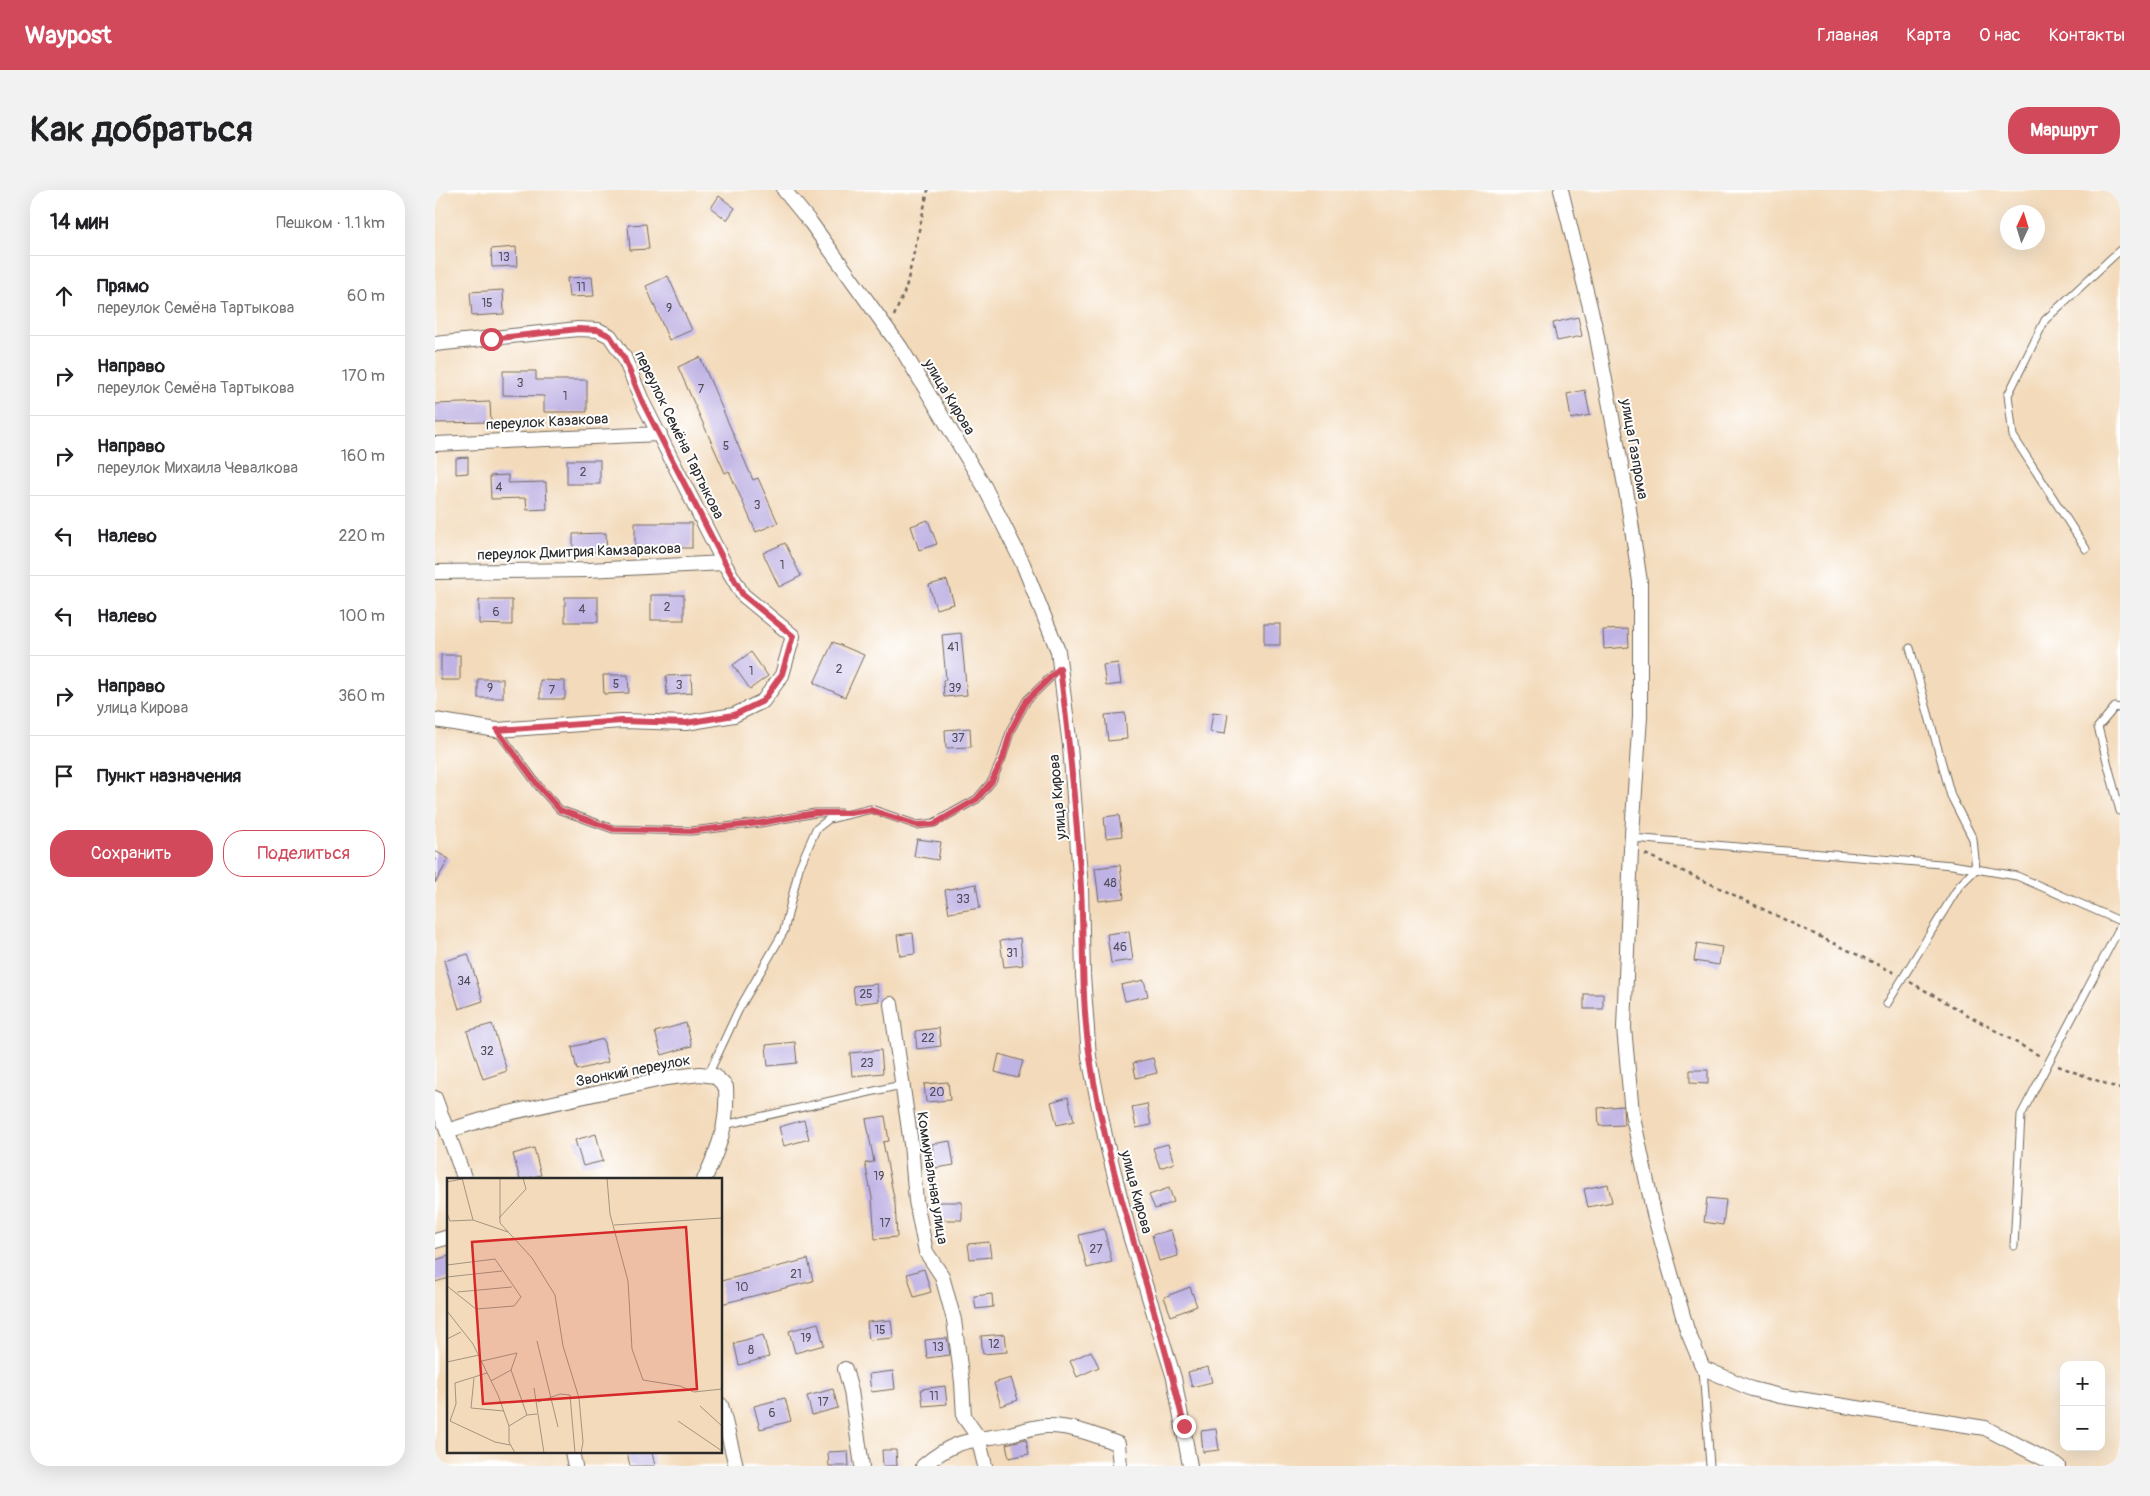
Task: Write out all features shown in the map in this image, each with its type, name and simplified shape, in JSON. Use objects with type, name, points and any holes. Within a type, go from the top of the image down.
[{"type":"street","name":"улица Кирова","points":[[784,190],[811,223],[888,330],[984,486],[1023,564],[1058,651],[1070,746],[1081,888],[1083,975],[1089,1057],[1106,1141],[1125,1217],[1174,1378],[1190,1466]]},
{"type":"street","name":"улица Газпрома","points":[[1561,190],[1595,327],[1627,496],[1640,582],[1640,717],[1632,844],[1625,1028],[1633,1113],[1654,1214],[1687,1330],[1703,1368]]},
{"type":"street","name":"переулок Семёна Тартыкова","points":[[435,344],[578,329],[598,330],[610,336],[624,358],[643,403],[743,595],[793,636],[782,674],[763,701],[734,715],[686,723],[622,721],[497,730]]},
{"type":"street","name":"переулок Казакова","points":[[435,444],[660,434]]},
{"type":"street","name":"переулок Дмитрия Камзаракова","points":[[435,572],[598,570],[725,563]]},
{"type":"street","points":[[435,720],[497,730]]},
{"type":"street","name":"Коммунальная улица","points":[[891,1004],[901,1085],[911,1144],[916,1201],[926,1252],[942,1276],[954,1320],[962,1382],[964,1417],[978,1437],[985,1466]]},
{"type":"street","name":"Звонкий переулок","points":[[447,1131],[495,1116],[666,1078],[715,1076],[726,1086],[727,1113],[717,1153],[705,1178]]},
{"type":"street","points":[[435,1098],[464,1178]]},
{"type":"street","points":[[1703,1368],[1752,1389],[1781,1396],[1985,1428],[2058,1466]]},
{"type":"street","points":[[845,1369],[851,1391],[862,1466]]},
{"type":"street","points":[[723,1414],[737,1466]]},
{"type":"street","points":[[923,1466],[952,1445],[978,1437],[991,1437],[1047,1426],[1071,1428],[1118,1444],[1120,1466]]},
{"type":"lane","points":[[2086,549],[2013,436],[2009,395],[2045,320],[2120,250]]},
{"type":"lane","points":[[1909,648],[1951,796],[1973,839],[1976,869]]},
{"type":"lane","points":[[708,1075],[739,1011],[784,931],[799,868],[816,829],[829,818],[871,810],[917,825],[934,824],[977,799],[992,781],[1003,758],[1011,730],[1027,700],[1060,668]]},
{"type":"lane","points":[[2120,708],[2115,707],[2098,727],[2120,811]]},
{"type":"lane","points":[[497,730],[540,788],[560,810],[613,829],[691,831],[769,822],[815,813],[849,813]]},
{"type":"lane","points":[[1632,844],[1976,869],[2017,876],[2120,921]]},
{"type":"lane","points":[[1887,1004],[1959,886],[1976,869]]},
{"type":"lane","points":[[2014,1246],[2021,1114],[2120,926]]},
{"type":"lane","points":[[724,1125],[901,1085]]},
{"type":"lane","points":[[1703,1368],[1710,1466]]},
{"type":"path","points":[[888,330],[906,288],[928,190]]},
{"type":"path","points":[[1632,844],[1903,978],[2050,1062],[2120,1089]]},
{"type":"building","points":[[719,196],[735,208],[727,220],[711,208]]},
{"type":"building","points":[[646,224],[649,249],[630,250],[628,225]]},
{"type":"building","points":[[516,247],[517,266],[492,267],[491,249]]},
{"type":"building","points":[[668,276],[692,330],[669,340],[646,286]]},
{"type":"building","points":[[592,277],[594,296],[569,297],[567,278]]},
{"type":"building","points":[[503,290],[504,314],[472,316],[470,292]]},
{"type":"building","points":[[1578,317],[1582,336],[1557,341],[1553,323]]},
{"type":"building","points":[[700,357],[753,480],[758,478],[778,523],[756,532],[729,471],[725,473],[678,367]]},
{"type":"building","points":[[503,371],[536,371],[536,380],[587,380],[587,412],[544,412],[544,396],[503,395]]},
{"type":"building","points":[[1585,390],[1590,415],[1571,419],[1567,394]]},
{"type":"building","points":[[490,402],[491,422],[435,423],[435,404]]},
{"type":"building","points":[[468,457],[468,473],[456,474],[456,458]]},
{"type":"building","points":[[567,460],[600,460],[600,484],[567,484]]},
{"type":"building","points":[[508,475],[508,483],[546,482],[547,509],[527,510],[526,498],[491,499],[490,476]]},
{"type":"building","points":[[928,520],[937,544],[919,550],[911,526]]},
{"type":"building","points":[[635,523],[692,523],[692,548],[635,548]]},
{"type":"building","points":[[606,533],[607,552],[573,552],[573,534]]},
{"type":"building","points":[[785,543],[801,576],[779,587],[763,553]]},
{"type":"building","points":[[947,580],[954,604],[936,609],[929,585]]},
{"type":"building","points":[[651,595],[684,595],[684,620],[651,620]]},
{"type":"building","points":[[565,597],[598,597],[598,622],[565,622]]},
{"type":"building","points":[[479,600],[512,600],[512,625],[479,624]]},
{"type":"building","points":[[1264,624],[1280,624],[1280,645],[1264,645]]},
{"type":"building","points":[[1628,629],[1629,647],[1604,649],[1603,630]]},
{"type":"building","points":[[961,633],[967,695],[944,697],[943,680],[946,680],[942,635]]},
{"type":"building","points":[[833,642],[864,655],[845,697],[814,683]]},
{"type":"building","points":[[751,652],[768,676],[750,689],[733,665]]},
{"type":"building","points":[[441,655],[460,655],[460,680],[441,680]]},
{"type":"building","points":[[1118,663],[1121,684],[1106,686],[1103,665]]},
{"type":"building","points":[[603,675],[628,675],[629,693],[604,694]]},
{"type":"building","points":[[691,675],[692,693],[667,695],[666,676]]},
{"type":"building","points":[[478,679],[503,679],[503,698],[478,698]]},
{"type":"building","points":[[540,680],[565,681],[565,699],[540,699]]},
{"type":"building","points":[[1213,712],[1228,714],[1225,734],[1210,732]]},
{"type":"building","points":[[1125,713],[1127,739],[1108,741],[1105,715]]},
{"type":"building","points":[[970,728],[971,747],[946,748],[945,730]]},
{"type":"building","points":[[1119,815],[1122,836],[1106,838],[1104,817]]},
{"type":"building","points":[[917,839],[941,842],[938,860],[914,856]]},
{"type":"building","points":[[435,851],[449,859],[435,883]]},
{"type":"building","points":[[1120,865],[1124,898],[1099,901],[1095,868]]},
{"type":"building","points":[[976,884],[980,908],[949,913],[945,890]]},
{"type":"building","points":[[1129,931],[1133,960],[1111,963],[1107,934]]},
{"type":"building","points":[[913,933],[915,954],[900,956],[897,935]]},
{"type":"building","points":[[1020,938],[1023,965],[1004,967],[1000,941]]},
{"type":"building","points":[[1697,943],[1722,947],[1719,965],[1694,961]]},
{"type":"building","points":[[468,954],[483,1001],[459,1009],[444,961]]},
{"type":"building","points":[[1144,980],[1148,996],[1125,1001],[1121,985]]},
{"type":"building","points":[[877,984],[879,1001],[855,1004],[853,986]]},
{"type":"building","points":[[1584,994],[1603,994],[1603,1009],[1584,1009]]},
{"type":"building","points":[[686,1023],[692,1046],[662,1055],[655,1032]]},
{"type":"building","points":[[492,1024],[507,1071],[483,1079],[467,1031]]},
{"type":"building","points":[[939,1028],[941,1046],[917,1049],[915,1031]]},
{"type":"building","points":[[603,1039],[608,1062],[577,1070],[572,1047]]},
{"type":"building","points":[[795,1042],[797,1063],[768,1066],[766,1045]]},
{"type":"building","points":[[881,1050],[883,1073],[852,1076],[850,1053]]},
{"type":"building","points":[[999,1054],[1023,1061],[1018,1078],[995,1072]]},
{"type":"building","points":[[1153,1058],[1157,1073],[1136,1078],[1133,1063]]},
{"type":"building","points":[[1690,1070],[1708,1070],[1708,1084],[1690,1083]]},
{"type":"building","points":[[948,1082],[950,1100],[926,1102],[924,1084]]},
{"type":"building","points":[[1068,1097],[1074,1121],[1057,1125],[1051,1102]]},
{"type":"building","points":[[1147,1104],[1151,1125],[1136,1128],[1132,1107]]},
{"type":"building","points":[[1623,1106],[1624,1125],[1599,1126],[1598,1108]]},
{"type":"building","points":[[885,1116],[889,1141],[883,1142],[895,1203],[897,1237],[875,1239],[872,1198],[865,1163],[874,1162],[866,1119]]},
{"type":"building","points":[[804,1120],[809,1139],[784,1146],[779,1127]]},
{"type":"building","points":[[596,1134],[603,1161],[583,1166],[575,1140]]},
{"type":"building","points":[[950,1141],[954,1165],[936,1168],[932,1144]]},
{"type":"building","points":[[1168,1144],[1174,1163],[1160,1168],[1153,1148]]},
{"type":"building","points":[[534,1148],[541,1175],[519,1178],[513,1154]]},
{"type":"building","points":[[1608,1184],[1612,1202],[1588,1207],[1584,1189]]},
{"type":"building","points":[[1169,1188],[1174,1202],[1155,1209],[1149,1195]]},
{"type":"building","points":[[1707,1198],[1726,1200],[1723,1225],[1704,1222]]},
{"type":"building","points":[[938,1202],[962,1202],[962,1220],[937,1220]]},
{"type":"building","points":[[1104,1229],[1112,1262],[1087,1268],[1079,1235]]},
{"type":"building","points":[[1171,1230],[1178,1256],[1159,1261],[1152,1235]]},
{"type":"building","points":[[989,1242],[991,1257],[970,1259],[968,1244]]},
{"type":"building","points":[[447,1257],[447,1279],[435,1282],[435,1260]]},
{"type":"building","points":[[808,1259],[813,1281],[723,1304],[723,1280]]},
{"type":"building","points":[[924,1269],[931,1292],[914,1297],[907,1274]]},
{"type":"building","points":[[1190,1287],[1197,1306],[1171,1316],[1164,1297]]},
{"type":"building","points":[[992,1294],[993,1307],[976,1309],[974,1296]]},
{"type":"building","points":[[891,1320],[893,1338],[869,1340],[867,1322]]},
{"type":"building","points":[[818,1323],[824,1345],[795,1353],[789,1331]]},
{"type":"building","points":[[1005,1334],[1007,1352],[983,1354],[981,1336]]},
{"type":"building","points":[[763,1335],[769,1357],[739,1365],[734,1343]]},
{"type":"building","points":[[947,1338],[950,1355],[927,1358],[925,1340]]},
{"type":"building","points":[[1091,1351],[1099,1367],[1077,1377],[1070,1361]]},
{"type":"building","points":[[1208,1367],[1212,1382],[1192,1387],[1188,1372]]},
{"type":"building","points":[[893,1371],[895,1389],[871,1392],[869,1374]]},
{"type":"building","points":[[1011,1378],[1018,1400],[1001,1406],[994,1383]]},
{"type":"building","points":[[945,1386],[947,1404],[923,1406],[921,1389]]},
{"type":"building","points":[[833,1389],[838,1408],[812,1415],[807,1396]]},
{"type":"building","points":[[785,1398],[791,1421],[760,1429],[754,1406]]},
{"type":"building","points":[[1216,1429],[1219,1450],[1203,1452],[1201,1431]]},
{"type":"building","points":[[1026,1439],[1029,1454],[1009,1458],[1006,1444]]},
{"type":"building","points":[[882,1450],[896,1450],[897,1466],[883,1466]]},
{"type":"building","points":[[848,1451],[849,1466],[829,1466],[828,1452]]},
{"type":"building","points":[[627,1454],[652,1454],[655,1466],[630,1466]]},
{"type":"route","points":[[491,339],[578,329],[598,330],[610,336],[624,358],[643,403],[743,595],[793,636],[782,674],[763,701],[734,715],[686,723],[622,721],[497,730],[540,788],[560,810],[587,822],[613,829],[651,832],[691,831],[789,819],[815,813],[849,813],[871,810],[895,816],[917,825],[934,824],[977,799],[992,781],[1003,758],[1011,730],[1027,700],[1060,668],[1070,746],[1081,888],[1083,975],[1089,1057],[1106,1141],[1130,1236],[1174,1378],[1184,1426]]}]
